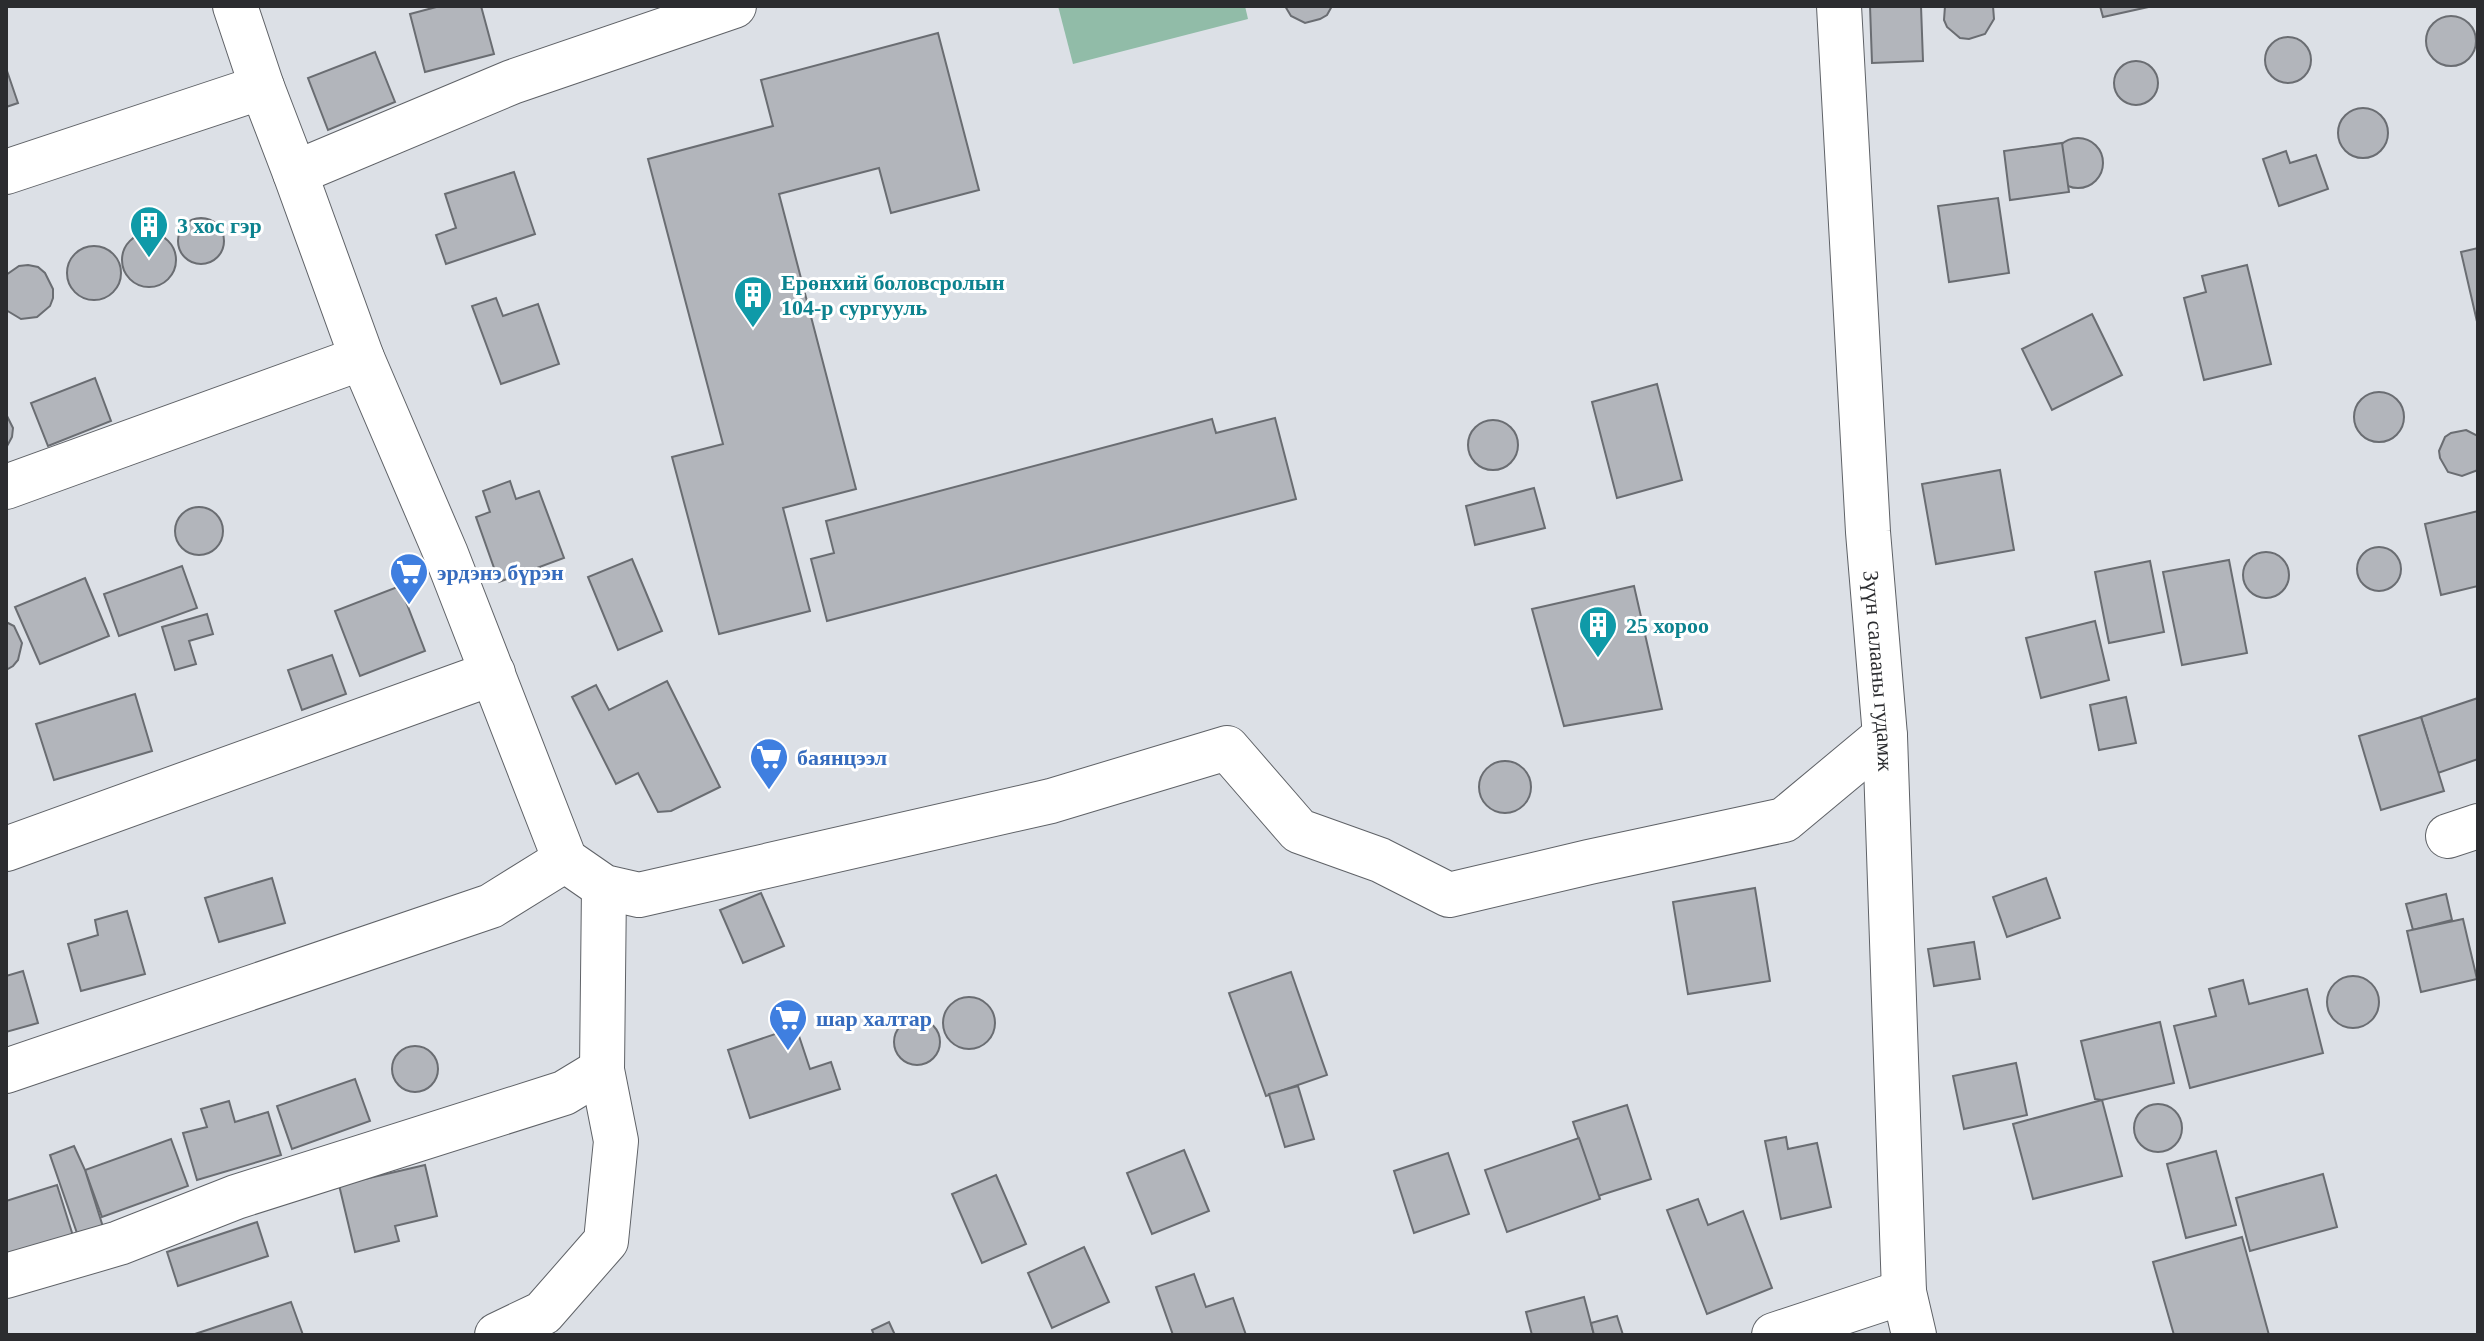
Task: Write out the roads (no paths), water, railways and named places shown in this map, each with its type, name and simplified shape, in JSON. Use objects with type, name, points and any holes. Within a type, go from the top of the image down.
[{"type":"street","points":[[235,6],[362,358],[446,554],[565,860],[604,887],[639,895],[1051,801],[1227,748],[1299,831],[1380,860],[1449,895],[1784,820],[1885,736]]},
{"type":"street","points":[[295,173],[512,82],[734,6]]},
{"type":"street","name":"Зүүн салааны гудамж","points":[[1839,6],[1868,532],[1885,736],[1904,1292],[1914,1335]]},
{"type":"street","points":[[6,172],[262,87]]},
{"type":"street","points":[[6,487],[362,358]]},
{"type":"street","points":[[6,849],[493,673]]},
{"type":"street","points":[[6,1071],[491,906],[565,860]]},
{"type":"street","points":[[497,1335],[543,1313],[606,1241],[616,1141],[602,1070],[604,887]]},
{"type":"street","points":[[6,1276],[119,1243],[236,1197],[564,1093],[602,1070]]},
{"type":"street","points":[[1774,1335],[1904,1292]]},
{"type":"place","name":"3 хос гэр","points":[[149,259]]},
{"type":"place","name":"Ерөнхий боловсролын 104-р сургууль","points":[[753,329]]},
{"type":"place","name":"эрдэнэ бүрэн","points":[[409,606]]},
{"type":"place","name":"25 хороо","points":[[1598,659]]},
{"type":"place","name":"баянцээл","points":[[769,791]]},
{"type":"place","name":"шар халтар","points":[[788,1052]]}]
